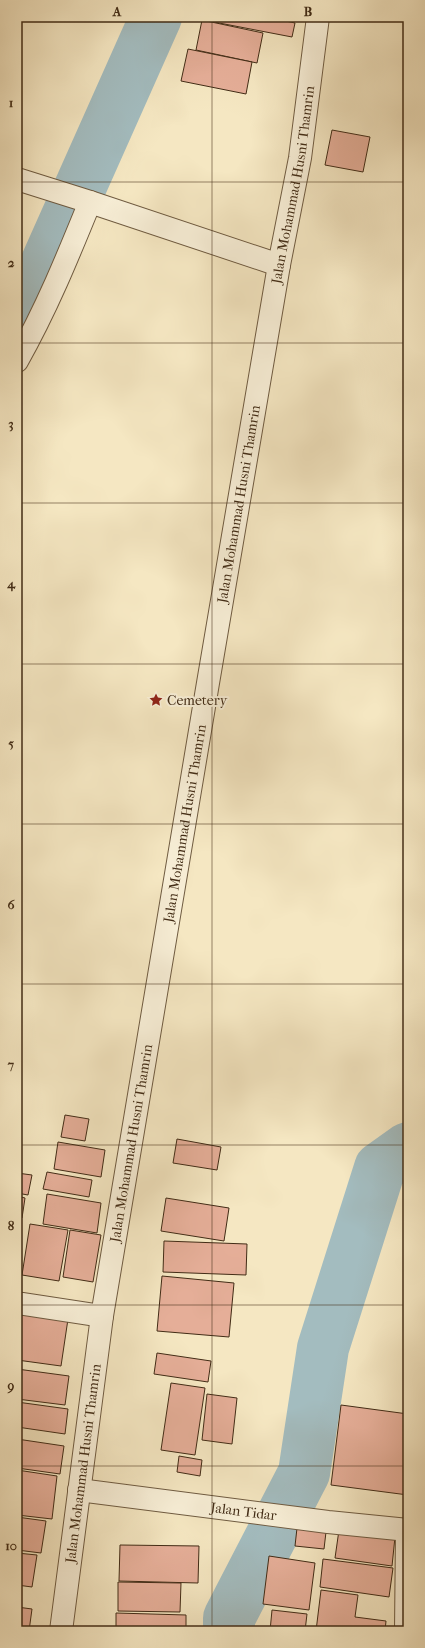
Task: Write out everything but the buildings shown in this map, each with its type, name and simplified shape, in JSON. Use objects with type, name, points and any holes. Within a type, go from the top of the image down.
[{"type":"street","name":"Jalan Mohammad Husni Thamrin","points":[[61,1631],[102,1316],[208,683],[280,265],[300,158],[318,17]]},
{"type":"street","points":[[22,181],[280,265]]},
{"type":"street","points":[[17,361],[63,268],[86,201]]},
{"type":"street","points":[[17,1303],[102,1316]]},
{"type":"street","name":"Jalan Tidar","points":[[79,1490],[328,1522],[407,1530]]},
{"type":"street","points":[[406,1631],[407,1530]]},
{"type":"waterway","points":[[17,329],[156,17]]},
{"type":"waterway","points":[[229,1631],[229,1618],[304,1473],[323,1348],[380,1168],[408,1148]]},
{"type":"place","name":"Cemetery","points":[[156,700]]}]
